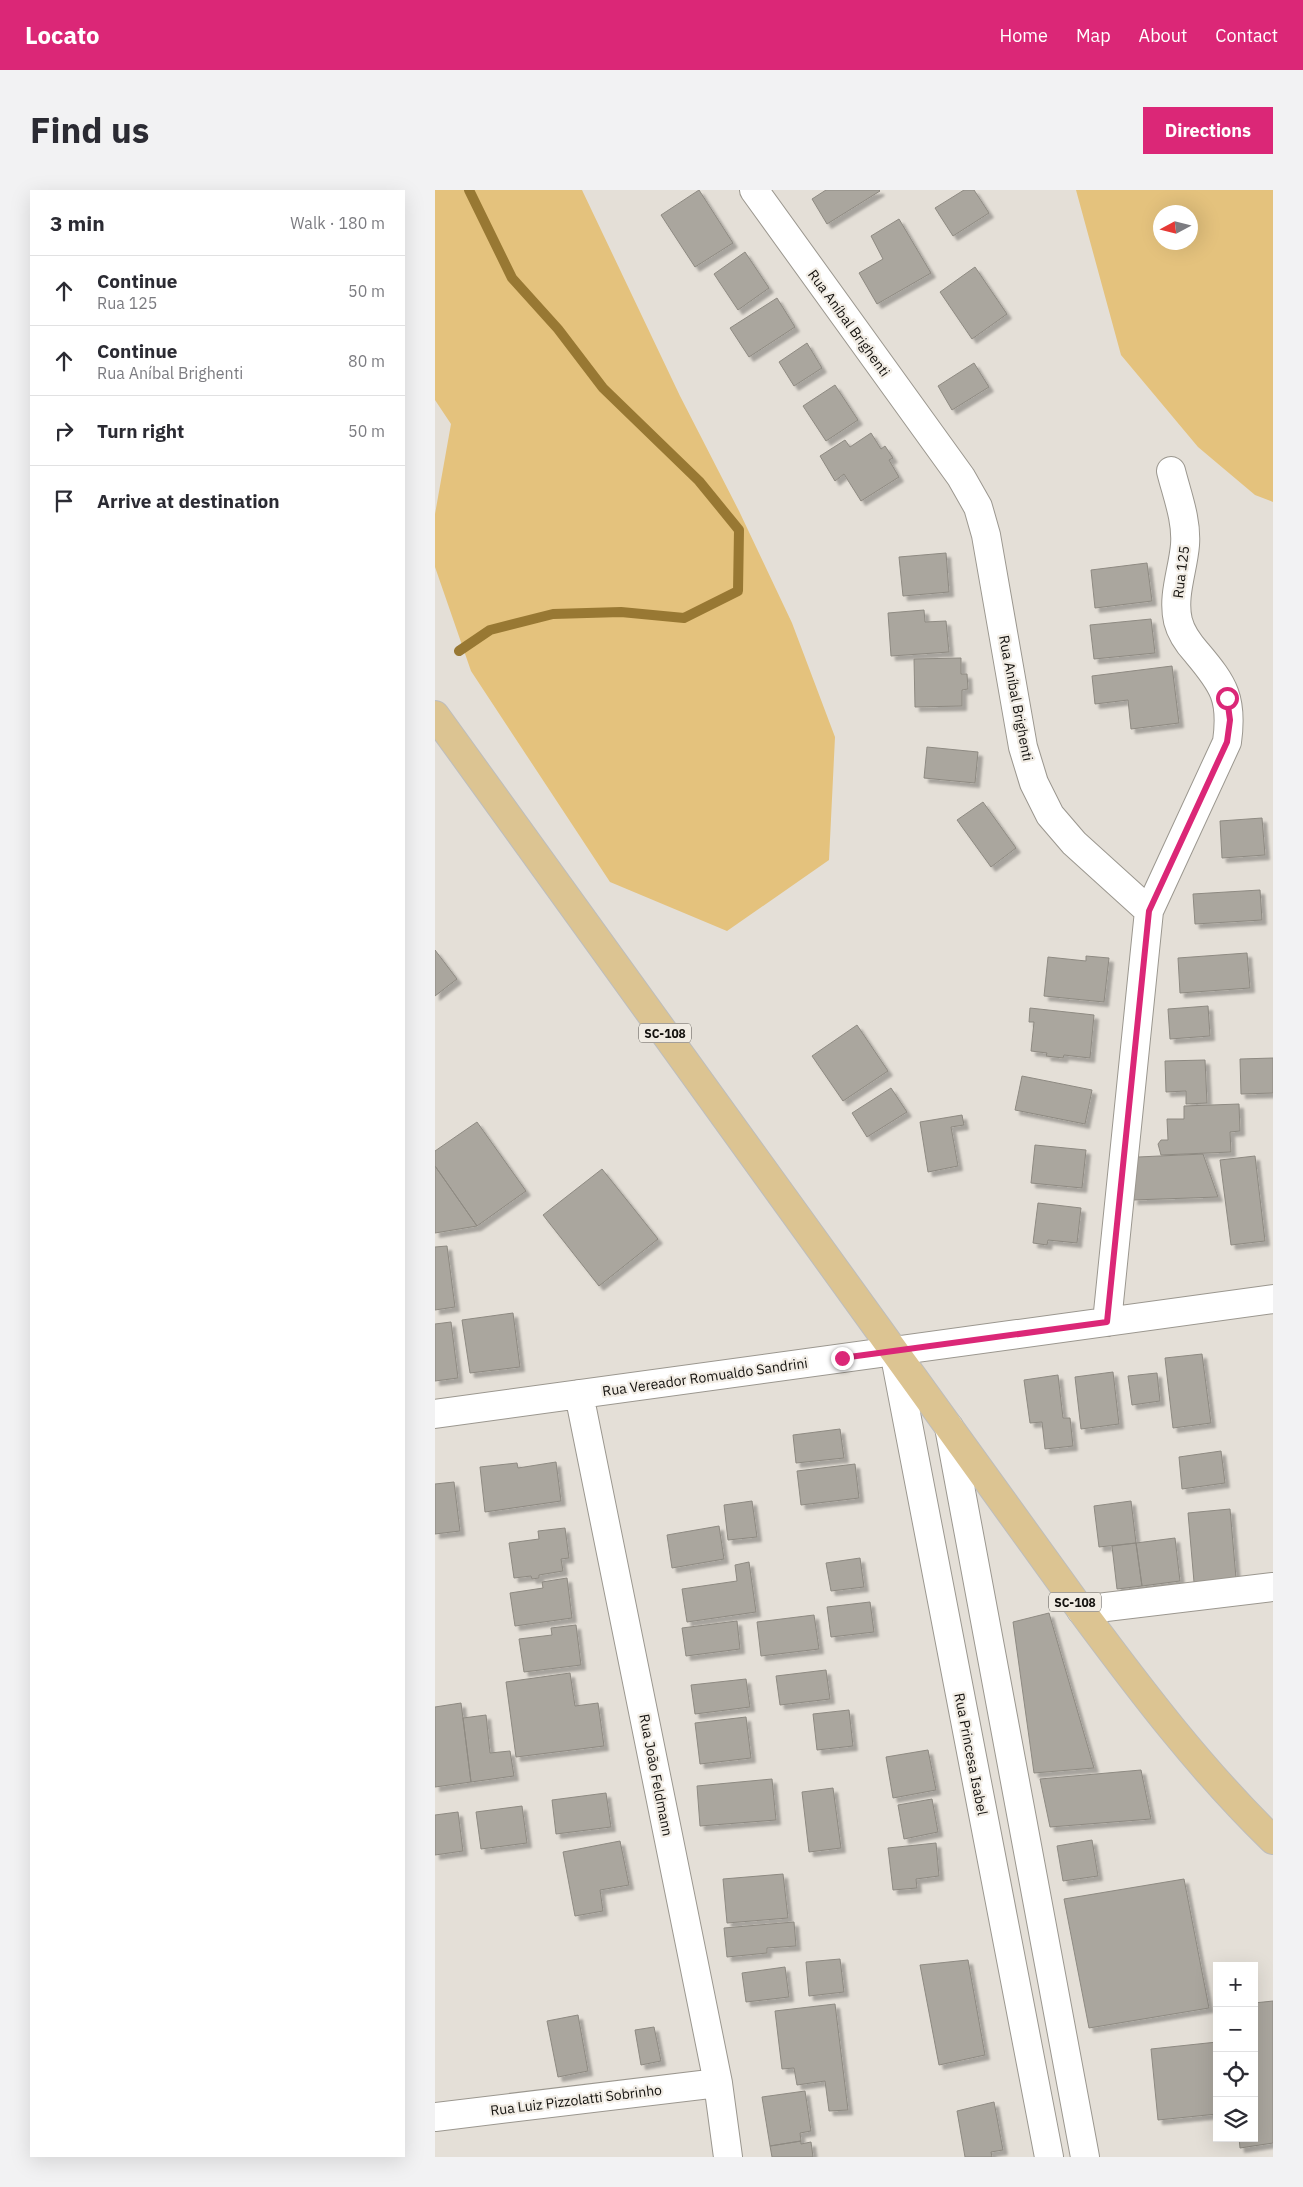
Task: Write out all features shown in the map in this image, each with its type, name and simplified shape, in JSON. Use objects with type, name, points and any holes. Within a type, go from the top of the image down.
[{"type":"main road","name":"SC-108","points":[[435,715],[949,1428],[1156,1711],[1243,1811],[1273,1840]]},
{"type":"street","name":"Rua Aníbal Brighenti","points":[[754,190],[961,477],[978,508],[986,535],[1023,748],[1034,783],[1050,815],[1074,843],[1149,911]]},
{"type":"street","name":"Rua 125","points":[[1149,911],[1227,742],[1230,720],[1227,698],[1217,676],[1185,640],[1177,621],[1176,598],[1185,545],[1184,519],[1171,471]]},
{"type":"street","points":[[1107,1322],[1149,911]]},
{"type":"street","name":"Rua Vereador Romualdo Sandrini","points":[[435,1414],[1273,1299]]},
{"type":"street","name":"Rua Princesa Isabel","points":[[894,1351],[1049,2157]]},
{"type":"street","name":"Rua João Feldmann","points":[[579,1394],[718,2083],[728,2157]]},
{"type":"street","points":[[949,1428],[1085,2157]]},
{"type":"street","points":[[1081,1610],[1273,1587]]},
{"type":"street","name":"Rua Luiz Pizzolatti Sobrinho","points":[[435,2118],[718,2083]]},
{"type":"shaded area","points":[[435,190],[582,190],[680,396],[739,511],[792,623],[835,737],[829,860],[727,931],[610,882],[471,671],[435,567],[435,514],[451,424],[435,400]]},
{"type":"shaded area","points":[[1076,190],[1273,190],[1273,502],[1255,495],[1198,447],[1121,355]]},
{"type":"building","points":[[699,190],[733,243],[695,267],[661,215]]},
{"type":"building","points":[[826,190],[880,191],[827,224],[812,199]]},
{"type":"building","points":[[964,190],[974,190],[989,213],[953,236],[935,208]]},
{"type":"building","points":[[899,219],[931,273],[877,304],[859,273],[883,259],[871,236]]},
{"type":"building","points":[[745,252],[769,288],[738,310],[714,274]]},
{"type":"building","points":[[975,267],[1007,314],[972,339],[940,292]]},
{"type":"building","points":[[777,298],[795,327],[749,357],[730,328]]},
{"type":"building","points":[[807,343],[822,368],[794,386],[779,362]]},
{"type":"building","points":[[974,363],[989,387],[952,410],[938,386]]},
{"type":"building","points":[[835,385],[858,420],[826,441],[803,406]]},
{"type":"building","points":[[871,433],[881,449],[885,446],[893,458],[889,460],[899,477],[861,501],[844,474],[835,481],[820,456],[845,440],[850,447]]},
{"type":"building","points":[[946,553],[949,592],[903,596],[899,557]]},
{"type":"building","points":[[1147,563],[1152,601],[1095,608],[1091,570]]},
{"type":"building","points":[[924,610],[925,622],[946,621],[949,652],[891,656],[888,613]]},
{"type":"building","points":[[1151,619],[1155,653],[1094,659],[1090,625]]},
{"type":"building","points":[[961,658],[961,674],[967,674],[968,689],[962,690],[962,706],[915,707],[914,659]]},
{"type":"building","points":[[1172,666],[1179,723],[1131,729],[1128,700],[1095,704],[1092,676]]},
{"type":"building","points":[[927,747],[978,752],[975,783],[924,778]]},
{"type":"building","points":[[983,802],[1016,848],[991,867],[957,820]]},
{"type":"building","points":[[1262,818],[1265,855],[1222,858],[1220,821]]},
{"type":"building","points":[[1260,890],[1262,920],[1195,924],[1193,894]]},
{"type":"building","points":[[435,950],[457,979],[435,996]]},
{"type":"building","points":[[1247,953],[1250,988],[1180,993],[1178,958]]},
{"type":"building","points":[[1086,956],[1109,958],[1104,1002],[1044,996],[1048,957],[1086,961]]},
{"type":"building","points":[[1208,1006],[1210,1036],[1170,1039],[1168,1009]]},
{"type":"building","points":[[1030,1008],[1094,1015],[1090,1058],[1064,1055],[1063,1058],[1046,1056],[1047,1053],[1031,1051],[1034,1022],[1029,1022]]},
{"type":"building","points":[[857,1025],[888,1071],[843,1101],[812,1056]]},
{"type":"building","points":[[1273,1058],[1273,1093],[1241,1094],[1240,1059]]},
{"type":"building","points":[[1205,1060],[1207,1103],[1186,1104],[1186,1091],[1166,1092],[1165,1061]]},
{"type":"building","points":[[1022,1076],[1092,1090],[1085,1124],[1015,1110]]},
{"type":"building","points":[[891,1088],[907,1112],[867,1137],[852,1113]]},
{"type":"building","points":[[1239,1104],[1240,1131],[1230,1132],[1231,1152],[1161,1155],[1158,1144],[1161,1140],[1168,1140],[1167,1119],[1184,1119],[1184,1106]]},
{"type":"building","points":[[962,1115],[964,1125],[951,1127],[958,1166],[928,1172],[920,1122]]},
{"type":"building","points":[[477,1122],[526,1191],[477,1226],[435,1166],[435,1151]]},
{"type":"building","points":[[1035,1145],[1086,1150],[1082,1188],[1031,1183]]},
{"type":"building","points":[[1203,1154],[1218,1197],[1133,1200],[1138,1157]]},
{"type":"building","points":[[1255,1156],[1265,1241],[1231,1245],[1220,1160]]},
{"type":"building","points":[[435,1166],[477,1226],[435,1233]]},
{"type":"building","points":[[602,1169],[658,1239],[599,1286],[543,1215]]},
{"type":"building","points":[[1038,1203],[1081,1208],[1077,1243],[1048,1240],[1047,1245],[1033,1243]]},
{"type":"building","points":[[447,1246],[455,1307],[435,1310],[435,1247]]},
{"type":"building","points":[[513,1313],[520,1367],[470,1373],[462,1320]]},
{"type":"building","points":[[451,1322],[458,1378],[435,1381],[435,1324]]},
{"type":"building","points":[[1202,1354],[1211,1423],[1173,1428],[1165,1358]]},
{"type":"building","points":[[1113,1372],[1119,1424],[1081,1429],[1075,1377]]},
{"type":"building","points":[[1157,1373],[1160,1401],[1132,1405],[1128,1376]]},
{"type":"building","points":[[1058,1375],[1063,1418],[1070,1418],[1073,1446],[1045,1449],[1042,1422],[1030,1423],[1024,1380]]},
{"type":"building","points":[[840,1429],[844,1458],[796,1463],[793,1435]]},
{"type":"building","points":[[1221,1451],[1225,1483],[1182,1489],[1179,1457]]},
{"type":"building","points":[[556,1462],[561,1501],[485,1512],[480,1467],[517,1463],[518,1468]]},
{"type":"building","points":[[855,1464],[859,1498],[801,1505],[797,1471]]},
{"type":"building","points":[[454,1482],[460,1531],[435,1534],[435,1484]]},
{"type":"building","points":[[752,1501],[757,1537],[728,1540],[724,1505]]},
{"type":"building","points":[[1131,1501],[1136,1543],[1099,1547],[1094,1506]]},
{"type":"building","points":[[1230,1509],[1236,1578],[1194,1582],[1188,1513]]},
{"type":"building","points":[[719,1526],[724,1559],[672,1568],[667,1535]]},
{"type":"building","points":[[565,1528],[569,1558],[561,1559],[563,1571],[539,1575],[539,1578],[532,1579],[531,1576],[514,1578],[509,1543],[539,1539],[538,1531]]},
{"type":"building","points":[[1175,1538],[1180,1581],[1142,1586],[1136,1543]]},
{"type":"building","points":[[1136,1543],[1142,1586],[1117,1589],[1112,1546]]},
{"type":"building","points":[[860,1558],[864,1587],[831,1591],[826,1563]]},
{"type":"building","points":[[749,1562],[756,1612],[687,1622],[682,1589],[737,1581],[735,1565]]},
{"type":"building","points":[[567,1578],[572,1618],[515,1626],[510,1593],[543,1588],[542,1582]]},
{"type":"building","points":[[870,1602],[874,1632],[831,1637],[827,1607]]},
{"type":"building","points":[[1049,1613],[1094,1768],[1034,1773],[1013,1622]]},
{"type":"building","points":[[814,1615],[819,1649],[761,1656],[757,1622]]},
{"type":"building","points":[[737,1621],[740,1649],[686,1656],[682,1628]]},
{"type":"building","points":[[576,1625],[581,1665],[524,1672],[519,1639],[552,1635],[551,1628]]},
{"type":"building","points":[[826,1670],[830,1699],[780,1705],[776,1676]]},
{"type":"building","points":[[570,1673],[575,1706],[598,1703],[604,1746],[516,1757],[506,1682]]},
{"type":"building","points":[[746,1679],[750,1707],[695,1714],[691,1685]]},
{"type":"building","points":[[461,1703],[471,1782],[435,1787],[435,1707]]},
{"type":"building","points":[[849,1710],[853,1746],[817,1750],[813,1714]]},
{"type":"building","points":[[486,1715],[490,1753],[510,1751],[514,1776],[471,1782],[463,1718]]},
{"type":"building","points":[[746,1717],[751,1758],[700,1764],[695,1723]]},
{"type":"building","points":[[928,1750],[936,1790],[893,1798],[886,1757]]},
{"type":"building","points":[[1141,1770],[1151,1819],[1050,1827],[1040,1779]]},
{"type":"building","points":[[772,1779],[776,1820],[700,1826],[697,1786]]},
{"type":"building","points":[[833,1788],[841,1848],[809,1852],[802,1792]]},
{"type":"building","points":[[606,1793],[611,1827],[556,1834],[552,1800]]},
{"type":"building","points":[[932,1799],[938,1832],[904,1839],[898,1805]]},
{"type":"building","points":[[522,1806],[527,1843],[481,1849],[476,1812]]},
{"type":"building","points":[[458,1812],[463,1851],[435,1855],[435,1815]]},
{"type":"building","points":[[1092,1840],[1098,1876],[1063,1881],[1057,1846]]},
{"type":"building","points":[[620,1841],[629,1885],[600,1890],[603,1911],[575,1916],[563,1852]]},
{"type":"building","points":[[936,1843],[939,1876],[916,1879],[917,1888],[893,1890],[888,1848]]},
{"type":"building","points":[[783,1874],[788,1918],[727,1923],[723,1879]]},
{"type":"building","points":[[1184,1879],[1209,2008],[1089,2028],[1064,1899]]},
{"type":"building","points":[[794,1922],[796,1946],[767,1948],[767,1953],[727,1957],[724,1928]]},
{"type":"building","points":[[840,1959],[844,1992],[809,1996],[806,1962]]},
{"type":"building","points":[[968,1960],[985,2055],[939,2065],[920,1965]]},
{"type":"building","points":[[785,1967],[789,1997],[746,2002],[742,1973]]},
{"type":"building","points":[[1273,2001],[1273,2143],[1240,2148],[1239,2142],[1258,2142],[1258,2003]]},
{"type":"building","points":[[835,2004],[848,2110],[829,2111],[825,2081],[797,2085],[794,2068],[782,2069],[775,2011]]},
{"type":"building","points":[[578,2015],[588,2071],[558,2077],[547,2021]]},
{"type":"building","points":[[654,2027],[661,2061],[641,2065],[635,2030]]},
{"type":"building","points":[[1213,2042],[1213,2114],[1158,2120],[1151,2049]]},
{"type":"building","points":[[805,2091],[811,2131],[800,2133],[801,2141],[770,2146],[762,2097]]},
{"type":"building","points":[[994,2102],[1003,2150],[991,2152],[992,2157],[965,2157],[957,2111]]},
{"type":"building","points":[[801,2141],[801,2144],[811,2142],[813,2157],[772,2157],[770,2146]]},
{"type":"waterway","points":[[459,651],[490,630],[553,614],[621,612],[684,618],[738,591],[739,530],[699,481],[603,388],[558,329],[512,278],[469,190]]},
{"type":"route","points":[[842,1358],[1107,1322],[1149,911],[1227,742],[1230,720],[1227,698]]}]
